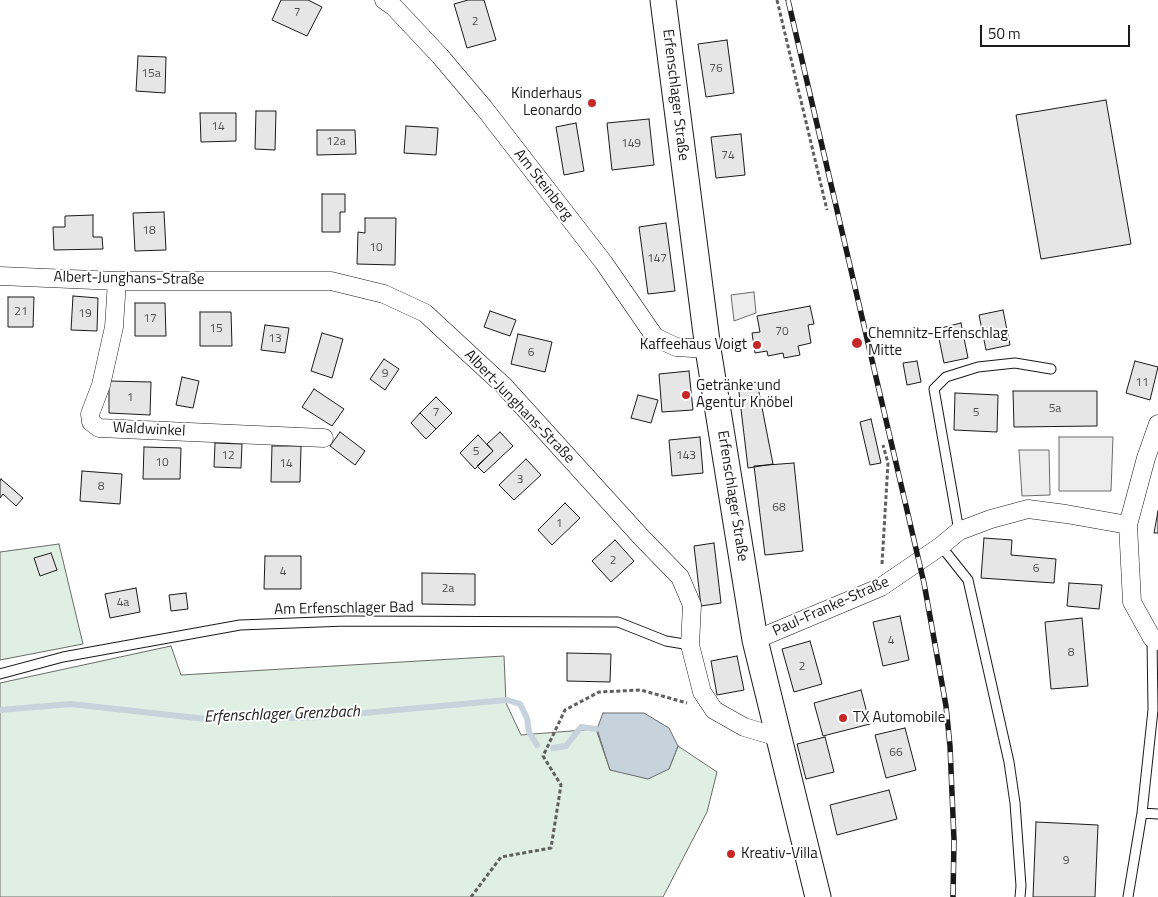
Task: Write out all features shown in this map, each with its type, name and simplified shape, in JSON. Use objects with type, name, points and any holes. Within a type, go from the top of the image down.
[{"type":"main road","name":"Erfenschlager Straße","points":[[663,0],[708,349],[755,640],[818,897]]},
{"type":"street","name":"Am Steinberg","points":[[384,0],[440,56],[484,108],[604,263],[655,337],[676,347],[708,349]]},
{"type":"street","name":"Albert-Junghans-Straße","points":[[0,276],[117,281],[331,281],[384,294],[425,312],[504,386],[680,577],[692,605],[690,645],[702,692],[714,710],[744,727],[778,737]]},
{"type":"street","name":"Waldwinkel","points":[[117,281],[114,327],[101,385],[90,414],[91,422],[99,428],[324,438]]},
{"type":"street","points":[[1155,640],[1132,602],[1128,525],[1146,458],[1158,424]]},
{"type":"street","name":"Paul-Franke-Straße","points":[[755,640],[881,587],[941,546],[959,531],[991,520],[1028,509],[1128,525]]},
{"type":"lane","points":[[959,531],[934,389],[946,377],[978,367],[1015,364],[1050,369]]},
{"type":"lane","points":[[941,546],[968,580],[1007,752],[1015,803],[1021,886],[1020,897]]},
{"type":"lane","name":"Am Erfenschlager Bad","points":[[0,674],[63,657],[240,625],[346,621],[618,622],[666,641],[690,645]]},
{"type":"lane","points":[[1128,897],[1142,813],[1153,710],[1155,640]]},
{"type":"lane","points":[[1142,813],[1158,814]]},
{"type":"path","points":[[777,0],[827,210]]},
{"type":"path","points":[[881,587],[888,464],[883,445]]},
{"type":"path","points":[[471,897],[501,857],[551,848],[561,785],[543,756],[565,710],[599,692],[641,690],[714,710]]},
{"type":"green space","points":[[59,544],[83,644],[0,660],[0,552]]},
{"type":"green space","points":[[171,646],[181,675],[504,656],[506,703],[521,735],[596,729],[610,770],[669,769],[678,746],[717,772],[707,812],[663,897],[0,897],[0,683]]},
{"type":"shaded area","points":[[754,292],[756,313],[734,321],[731,295]]},
{"type":"shaded area","points":[[1059,437],[1113,437],[1111,491],[1059,491]]},
{"type":"shaded area","points":[[1019,450],[1049,450],[1050,495],[1022,496]]},
{"type":"shaded area","points":[[603,713],[644,713],[669,728],[678,746],[669,769],[648,779],[610,770],[597,729]]},
{"type":"building","points":[[281,0],[308,0],[322,7],[307,36],[272,20]]},
{"type":"building","points":[[468,0],[484,0],[496,40],[467,48],[454,4]]},
{"type":"building","points":[[727,40],[734,93],[706,97],[698,44]]},
{"type":"building","points":[[138,56],[166,57],[165,93],[136,91]]},
{"type":"building","points":[[1106,100],[1131,244],[1041,259],[1016,115]]},
{"type":"building","points":[[256,111],[276,111],[275,150],[255,149]]},
{"type":"building","points":[[200,113],[236,113],[236,141],[201,142]]},
{"type":"building","points":[[649,119],[654,165],[612,170],[607,123]]},
{"type":"building","points":[[576,123],[584,171],[564,175],[556,127]]},
{"type":"building","points":[[406,126],[438,128],[436,155],[404,153]]},
{"type":"building","points":[[317,130],[355,130],[356,154],[317,155]]},
{"type":"building","points":[[741,134],[745,175],[716,178],[711,137]]},
{"type":"building","points":[[322,194],[345,194],[345,212],[340,212],[340,232],[322,232]]},
{"type":"building","points":[[164,212],[166,250],[135,251],[133,213]]},
{"type":"building","points":[[93,215],[93,237],[102,237],[103,249],[54,250],[53,227],[65,227],[65,216]]},
{"type":"building","points":[[365,218],[396,218],[395,265],[357,264],[358,232],[365,233]]},
{"type":"building","points":[[666,223],[675,291],[648,294],[639,227]]},
{"type":"building","points":[[73,296],[98,298],[97,331],[71,330]]},
{"type":"building","points":[[8,297],[34,297],[33,327],[8,327]]},
{"type":"building","points":[[135,303],[165,303],[166,336],[135,336]]},
{"type":"building","points":[[810,306],[814,324],[808,325],[811,343],[798,346],[800,355],[784,358],[783,353],[768,356],[767,351],[755,353],[752,333],[760,332],[757,316]]},
{"type":"building","points":[[1003,310],[1010,345],[986,350],[979,315]]},
{"type":"building","points":[[490,311],[516,320],[510,336],[484,327]]},
{"type":"building","points":[[200,312],[231,312],[232,346],[200,346]]},
{"type":"building","points":[[961,323],[968,358],[944,363],[937,329]]},
{"type":"building","points":[[265,325],[289,328],[285,353],[261,350]]},
{"type":"building","points":[[322,333],[343,339],[332,378],[311,371]]},
{"type":"building","points":[[518,334],[552,342],[545,372],[511,364]]},
{"type":"building","points":[[384,359],[399,369],[385,390],[370,379]]},
{"type":"building","points":[[917,361],[921,382],[907,385],[903,363]]},
{"type":"building","points":[[1135,361],[1158,367],[1150,400],[1126,393]]},
{"type":"building","points":[[689,371],[693,410],[662,412],[659,374]]},
{"type":"building","points":[[182,377],[199,381],[193,408],[176,405]]},
{"type":"building","points":[[109,381],[151,382],[150,415],[109,413]]},
{"type":"building","points":[[757,382],[773,464],[748,468],[738,384]]},
{"type":"building","points":[[314,389],[344,409],[332,426],[302,407]]},
{"type":"building","points":[[1013,391],[1097,391],[1097,426],[1014,427]]},
{"type":"building","points":[[955,393],[998,395],[997,432],[954,430]]},
{"type":"building","points":[[638,395],[658,400],[651,423],[631,418]]},
{"type":"building","points":[[436,397],[452,413],[436,429],[420,413]]},
{"type":"building","points":[[420,413],[436,429],[426,439],[411,423]]},
{"type":"building","points":[[871,419],[881,463],[870,465],[860,422]]},
{"type":"building","points":[[340,432],[365,451],[355,465],[330,446]]},
{"type":"building","points":[[500,432],[513,446],[484,473],[477,466],[493,451],[487,444]]},
{"type":"building","points":[[478,435],[493,451],[475,469],[460,453]]},
{"type":"building","points":[[700,437],[703,473],[672,476],[669,440]]},
{"type":"building","points":[[215,443],[242,444],[241,468],[214,467]]},
{"type":"building","points":[[272,446],[301,446],[300,482],[271,482]]},
{"type":"building","points":[[144,447],[181,448],[180,479],[143,479]]},
{"type":"building","points":[[526,459],[541,475],[514,500],[499,485]]},
{"type":"building","points":[[794,463],[803,551],[765,555],[754,466]]},
{"type":"building","points":[[82,471],[122,474],[120,504],[80,501]]},
{"type":"building","points":[[1,479],[23,498],[16,506],[3,494],[0,498]]},
{"type":"building","points":[[565,503],[580,518],[552,545],[538,530]]},
{"type":"building","points":[[1158,511],[1158,533],[1154,533]]},
{"type":"building","points":[[984,538],[1012,540],[1011,555],[1056,559],[1054,583],[981,578]]},
{"type":"building","points":[[615,540],[634,561],[611,582],[592,561]]},
{"type":"building","points":[[714,543],[721,603],[701,606],[694,546]]},
{"type":"building","points":[[51,553],[57,570],[40,576],[34,558]]},
{"type":"building","points":[[265,556],[301,556],[301,589],[264,589]]},
{"type":"building","points":[[422,573],[475,574],[475,605],[422,604]]},
{"type":"building","points":[[1069,583],[1102,585],[1099,609],[1067,606]]},
{"type":"building","points":[[136,588],[140,612],[110,618],[105,594]]},
{"type":"building","points":[[186,593],[188,609],[171,611],[169,595]]},
{"type":"building","points":[[900,616],[909,660],[883,666],[873,622]]},
{"type":"building","points":[[1082,618],[1088,686],[1051,689],[1045,622]]},
{"type":"building","points":[[810,641],[822,684],[794,692],[782,649]]},
{"type":"building","points":[[567,653],[611,654],[610,682],[567,681]]},
{"type":"building","points":[[737,656],[744,690],[717,695],[711,661]]},
{"type":"building","points":[[861,690],[870,724],[823,736],[814,703]]},
{"type":"building","points":[[905,728],[916,770],[886,778],[875,735]]},
{"type":"building","points":[[825,737],[834,772],[806,779],[797,744]]},
{"type":"building","points":[[889,790],[897,819],[837,835],[830,805]]},
{"type":"building","points":[[1036,822],[1098,825],[1095,897],[1033,897]]},
{"type":"waterway","name":"Erfenschlager Grenzbach","points":[[0,710],[71,704],[215,720],[320,717],[507,700],[520,704],[527,718],[529,732],[537,745]]},
{"type":"waterway","name":"Erfenschlager Grenzbach","points":[[553,748],[566,746],[581,727],[596,729]]},
{"type":"railway","points":[[788,0],[924,583],[946,706],[950,746],[954,840],[953,897]]},
{"type":"place","name":"Kinderhaus Leonardo","points":[[592,103]]},
{"type":"place","name":"Chemnitz-Erfenschlag Mitte","points":[[857,343]]},
{"type":"place","name":"Kaffeehaus Voigt","points":[[757,345]]},
{"type":"place","name":"Getränke und Agentur Knöbel","points":[[686,395]]},
{"type":"place","name":"TX Automobile","points":[[843,718]]},
{"type":"place","name":"Kreativ-Villa","points":[[731,854]]}]
